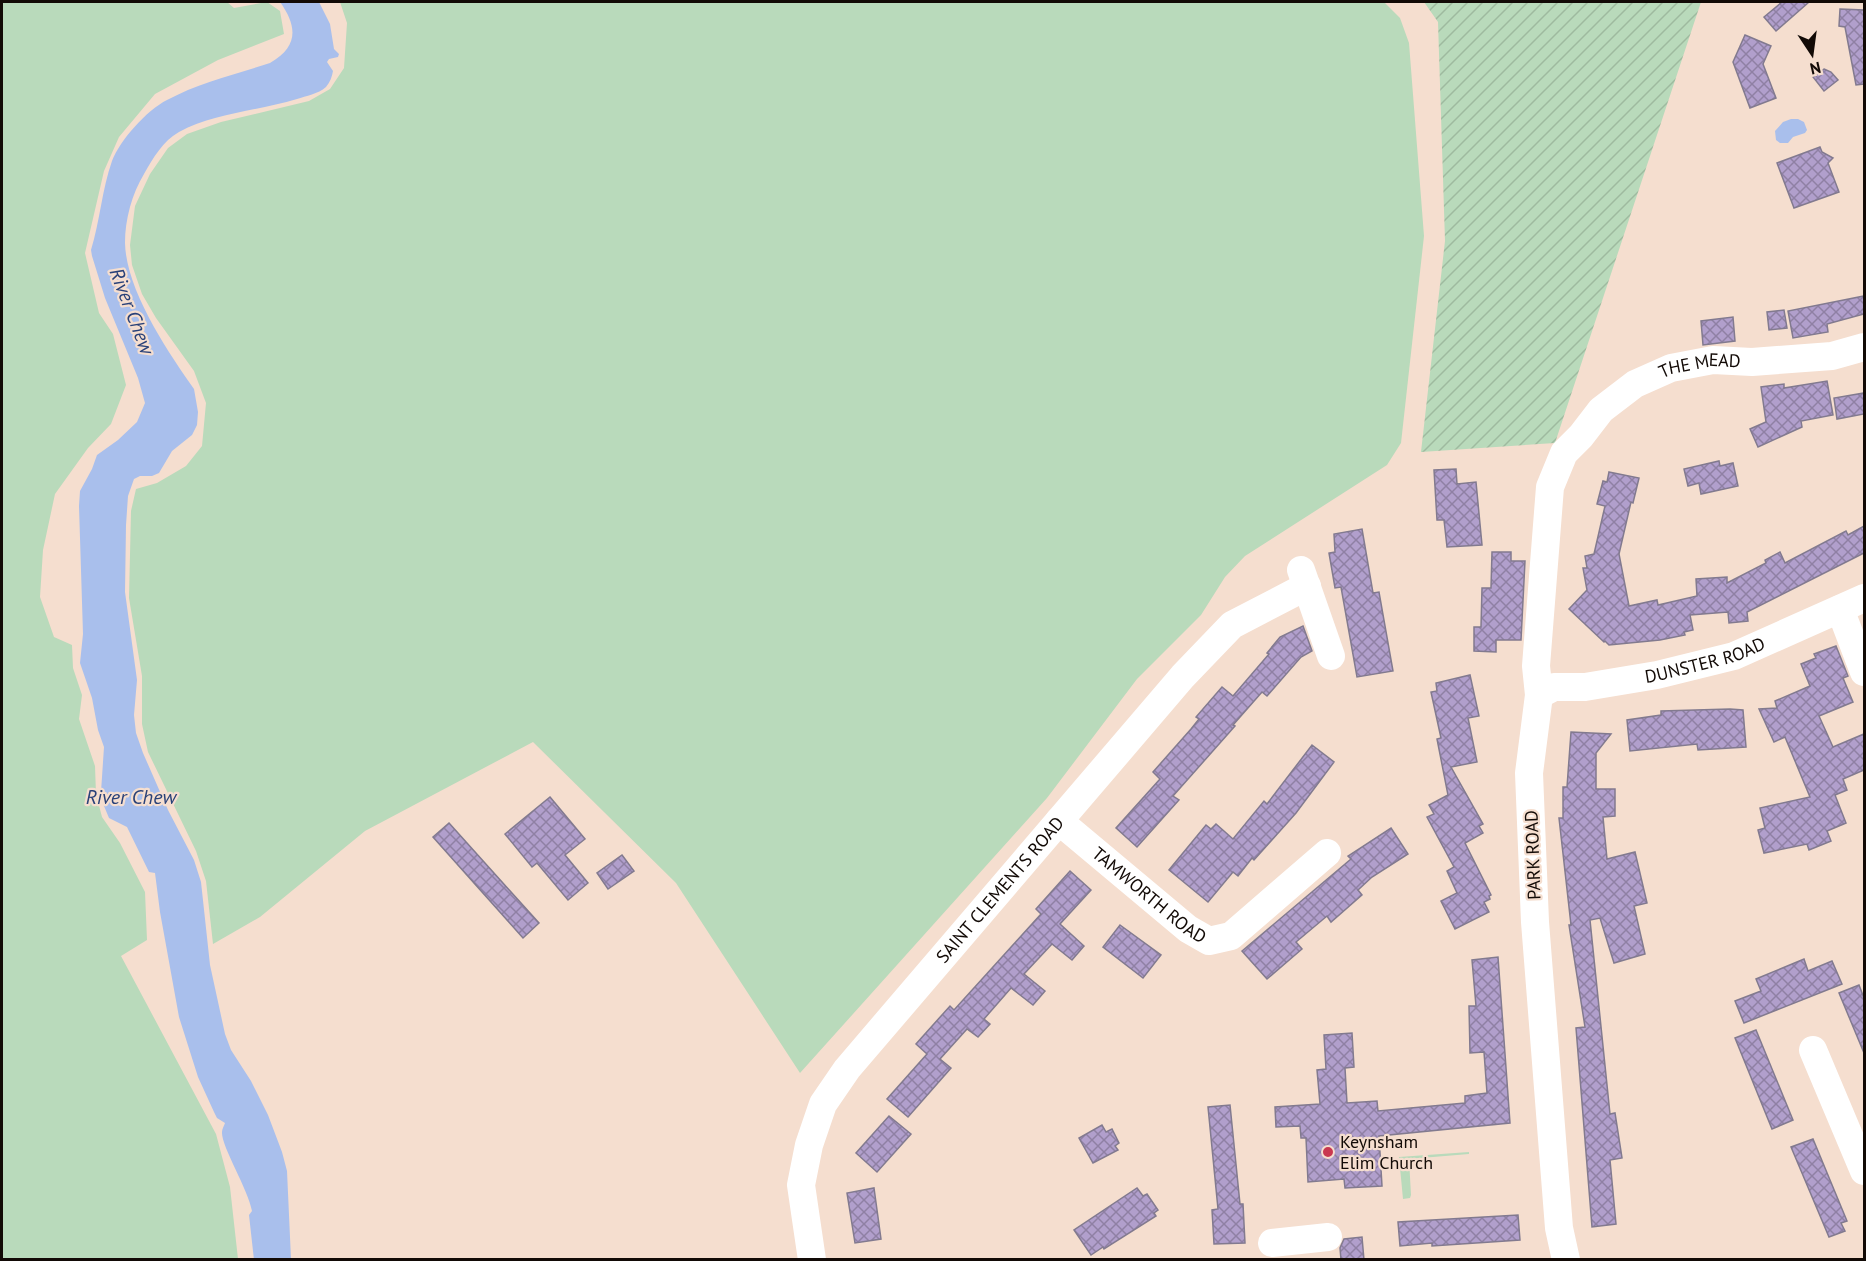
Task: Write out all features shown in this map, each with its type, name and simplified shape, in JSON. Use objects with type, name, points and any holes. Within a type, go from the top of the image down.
[{"type":"street","name":"THE MEAD","points":[[1564,453],[1581,436],[1600,410],[1635,384],[1671,368],[1713,360],[1752,362],[1832,356],[1864,347]]},
{"type":"street","name":"PARK ROAD","points":[[1564,453],[1550,487],[1536,666],[1539,695],[1529,772],[1535,922],[1554,1176],[1559,1228],[1566,1260]]},
{"type":"street","name":"SAINT CLEMENTS ROAD","points":[[812,1260],[801,1185],[809,1145],[823,1104],[847,1069],[1183,676],[1232,625],[1304,578],[1331,656]]},
{"type":"street","name":"DUNSTER ROAD","points":[[1539,695],[1554,687],[1585,687],[1626,680],[1734,656],[1852,603]]},
{"type":"street","points":[[1852,603],[1864,672]]},
{"type":"street","name":"TAMWORTH ROAD","points":[[1059,821],[1188,929],[1209,941],[1231,936],[1327,853]]},
{"type":"street","points":[[1814,1050],[1864,1171]]},
{"type":"street","points":[[1272,1243],[1312,1246]]},
{"type":"green space","points":[[2,2],[227,2],[234,8],[267,2],[280,11],[284,34],[218,60],[155,94],[119,137],[104,171],[85,253],[99,313],[113,334],[126,385],[111,424],[88,448],[55,494],[43,550],[40,597],[54,637],[72,645],[73,668],[82,695],[79,719],[95,766],[96,794],[102,817],[120,843],[145,892],[147,940],[121,956],[216,1134],[230,1187],[238,1259],[2,1259]]},
{"type":"green space","points":[[340,2],[1384,2],[1400,18],[1409,43],[1424,236],[1401,443],[1387,465],[1245,556],[1225,577],[1201,615],[1137,679],[1047,798],[800,1073],[676,883],[533,742],[365,831],[260,917],[213,944],[206,881],[196,851],[148,752],[142,724],[142,676],[129,598],[131,511],[136,489],[157,483],[186,466],[202,446],[206,403],[194,371],[156,318],[142,294],[132,265],[130,245],[135,206],[150,174],[168,148],[187,134],[221,122],[309,101],[330,89],[344,68],[347,23]]},
{"type":"green space","points":[[1424,2],[1701,2],[1555,443],[1421,452],[1445,241],[1438,22]]},
{"type":"green space","points":[[1469,1152],[1469,1154],[1409,1159],[1411,1195],[1410,1198],[1403,1199],[1399,1157]]},
{"type":"water","name":"River Chew","points":[[280,2],[319,2],[330,24],[334,49],[339,54],[338,57],[329,59],[327,62],[333,71],[329,83],[312,94],[207,121],[173,136],[155,156],[136,190],[125,234],[127,261],[140,300],[161,339],[194,389],[198,412],[197,425],[192,435],[172,451],[159,473],[134,479],[128,496],[125,592],[137,680],[134,715],[136,733],[168,810],[194,860],[201,882],[210,965],[225,1034],[231,1050],[251,1081],[268,1115],[287,1171],[291,1259],[254,1260],[249,1215],[252,1211],[250,1202],[223,1139],[222,1131],[225,1123],[217,1118],[198,1077],[179,1017],[155,873],[149,872],[127,827],[109,818],[104,806],[101,792],[104,747],[92,698],[80,663],[83,634],[79,506],[80,491],[97,455],[137,422],[145,403],[138,378],[105,298],[91,250],[112,161],[128,135],[159,105],[191,89],[270,63],[279,57],[286,50],[292,36],[290,20]]},
{"type":"water","points":[[1791,119],[1804,122],[1807,130],[1793,137],[1788,143],[1780,143],[1776,140],[1775,131],[1783,122]]},
{"type":"building","points":[[1782,2],[1809,2],[1776,31],[1764,17]]},
{"type":"building","points":[[1840,9],[1864,10],[1864,84],[1856,85],[1845,27],[1839,26]]},
{"type":"building","points":[[1745,35],[1771,46],[1763,64],[1776,98],[1750,108],[1733,62]]},
{"type":"building","points":[[1824,69],[1831,72],[1838,80],[1824,91],[1813,77]]},
{"type":"building","points":[[1820,147],[1822,152],[1833,158],[1828,163],[1839,192],[1794,208],[1777,163]]},
{"type":"building","points":[[1864,296],[1864,314],[1827,324],[1828,332],[1793,338],[1788,311]]},
{"type":"building","points":[[1784,310],[1787,328],[1769,330],[1767,312]]},
{"type":"building","points":[[1733,317],[1735,341],[1703,345],[1701,321]]},
{"type":"building","points":[[1827,381],[1833,415],[1801,421],[1802,427],[1758,447],[1750,429],[1766,422],[1761,387],[1784,384],[1784,388]]},
{"type":"building","points":[[1864,393],[1864,414],[1837,419],[1834,398]]},
{"type":"building","points":[[1719,461],[1720,466],[1733,463],[1738,486],[1701,494],[1699,483],[1688,486],[1684,469]]},
{"type":"building","points":[[1456,469],[1457,484],[1476,482],[1482,545],[1447,547],[1444,520],[1437,520],[1434,470]]},
{"type":"building","points":[[1609,472],[1639,478],[1619,554],[1629,606],[1657,600],[1658,605],[1697,596],[1696,579],[1727,577],[1727,583],[1766,563],[1765,560],[1780,552],[1785,563],[1846,531],[1848,535],[1864,526],[1864,553],[1747,612],[1748,621],[1729,623],[1728,612],[1690,615],[1693,630],[1684,632],[1685,635],[1609,645],[1569,609],[1587,590],[1583,568],[1587,568],[1585,556],[1594,554],[1605,506],[1597,504],[1603,481],[1607,482]]},
{"type":"building","points":[[1362,529],[1373,593],[1379,592],[1393,671],[1357,677],[1341,587],[1335,588],[1329,553],[1335,552],[1334,534]]},
{"type":"building","points":[[1492,552],[1511,552],[1511,561],[1525,561],[1521,640],[1496,640],[1496,652],[1474,651],[1474,627],[1481,627],[1482,588],[1491,588]]},
{"type":"building","points":[[1303,626],[1312,651],[1301,657],[1267,696],[1262,692],[1173,796],[1179,800],[1137,847],[1116,828],[1160,779],[1153,772],[1191,729],[1199,719],[1196,717],[1222,687],[1233,696],[1269,654],[1267,653],[1280,637]]},
{"type":"building","points":[[1836,646],[1848,676],[1843,678],[1853,702],[1819,716],[1833,747],[1864,734],[1864,770],[1843,779],[1847,790],[1835,795],[1846,823],[1827,831],[1831,841],[1809,850],[1807,844],[1764,853],[1758,830],[1765,828],[1760,808],[1810,797],[1785,737],[1774,742],[1759,709],[1777,708],[1775,701],[1810,686],[1801,664],[1816,658],[1814,654]]},
{"type":"building","points":[[1470,675],[1479,716],[1468,718],[1477,762],[1451,767],[1483,824],[1479,826],[1483,833],[1465,843],[1491,895],[1490,899],[1484,902],[1489,912],[1455,929],[1441,901],[1457,893],[1447,871],[1454,867],[1427,817],[1434,814],[1429,805],[1448,795],[1437,739],[1441,738],[1431,692],[1437,691],[1436,683]]},
{"type":"building","points":[[1743,710],[1746,747],[1698,750],[1697,744],[1630,751],[1627,720],[1661,715],[1661,711]]},
{"type":"building","points":[[1571,732],[1611,734],[1596,753],[1596,789],[1615,789],[1615,816],[1603,817],[1607,859],[1635,852],[1647,903],[1634,906],[1645,954],[1614,963],[1600,918],[1590,920],[1610,1114],[1615,1113],[1622,1158],[1610,1160],[1616,1224],[1592,1227],[1576,1028],[1585,1027],[1569,925],[1571,925],[1559,818],[1563,818],[1563,787],[1567,787]]},
{"type":"building","points":[[1312,745],[1334,762],[1296,813],[1254,860],[1252,858],[1238,876],[1233,872],[1208,902],[1169,870],[1206,825],[1211,829],[1216,824],[1233,839],[1264,801],[1267,804]]},
{"type":"building","points":[[550,797],[585,839],[565,855],[588,883],[568,900],[537,863],[532,867],[505,834]]},
{"type":"building","points":[[449,823],[539,923],[523,938],[433,837]]},
{"type":"building","points":[[1391,828],[1408,854],[1372,877],[1358,890],[1362,895],[1331,922],[1327,916],[1296,942],[1302,949],[1267,979],[1242,951],[1351,859],[1348,856]]},
{"type":"building","points":[[622,855],[634,871],[608,889],[597,873]]},
{"type":"building","points":[[1070,871],[1091,890],[1060,924],[1084,946],[1072,960],[1052,944],[1024,974],[1045,991],[1033,1005],[1011,988],[984,1019],[990,1024],[978,1037],[967,1029],[940,1059],[951,1068],[908,1117],[887,1099],[927,1054],[916,1044],[950,1006],[954,1010],[1041,914],[1036,909]]},
{"type":"building","points":[[1120,925],[1161,955],[1143,978],[1103,947]]},
{"type":"building","points":[[1498,957],[1510,1123],[1379,1136],[1382,1186],[1345,1188],[1344,1179],[1308,1182],[1306,1138],[1301,1138],[1300,1126],[1276,1127],[1275,1107],[1320,1104],[1317,1070],[1326,1069],[1324,1035],[1352,1033],[1354,1067],[1345,1068],[1347,1103],[1377,1101],[1378,1111],[1465,1103],[1465,1096],[1487,1093],[1484,1052],[1470,1053],[1469,1006],[1476,1006],[1472,960]]},
{"type":"building","points":[[1804,959],[1808,971],[1832,961],[1842,984],[1744,1023],[1735,1001],[1761,991],[1756,979]]},
{"type":"building","points":[[1859,985],[1864,998],[1864,1053],[1839,993]]},
{"type":"building","points":[[1756,1030],[1793,1120],[1772,1129],[1735,1038]]},
{"type":"building","points":[[1230,1105],[1240,1204],[1243,1204],[1245,1243],[1214,1244],[1212,1210],[1218,1209],[1208,1107]]},
{"type":"building","points":[[889,1116],[911,1134],[877,1172],[856,1153]]},
{"type":"building","points":[[1102,1125],[1106,1132],[1112,1129],[1119,1143],[1115,1146],[1118,1150],[1093,1163],[1079,1138]]},
{"type":"building","points":[[1813,1139],[1847,1221],[1841,1223],[1845,1231],[1829,1237],[1791,1147]]},
{"type":"building","points":[[874,1188],[881,1239],[855,1243],[847,1193]]},
{"type":"building","points":[[1137,1188],[1143,1196],[1147,1194],[1158,1210],[1154,1213],[1156,1216],[1091,1255],[1074,1230]]},
{"type":"building","points":[[1518,1215],[1520,1240],[1400,1246],[1398,1222]]},
{"type":"building","points":[[1362,1237],[1364,1260],[1341,1260],[1340,1248],[1344,1239]]},
{"type":"place","name":"Keynsham Elim Church","points":[[1328,1152]]}]
